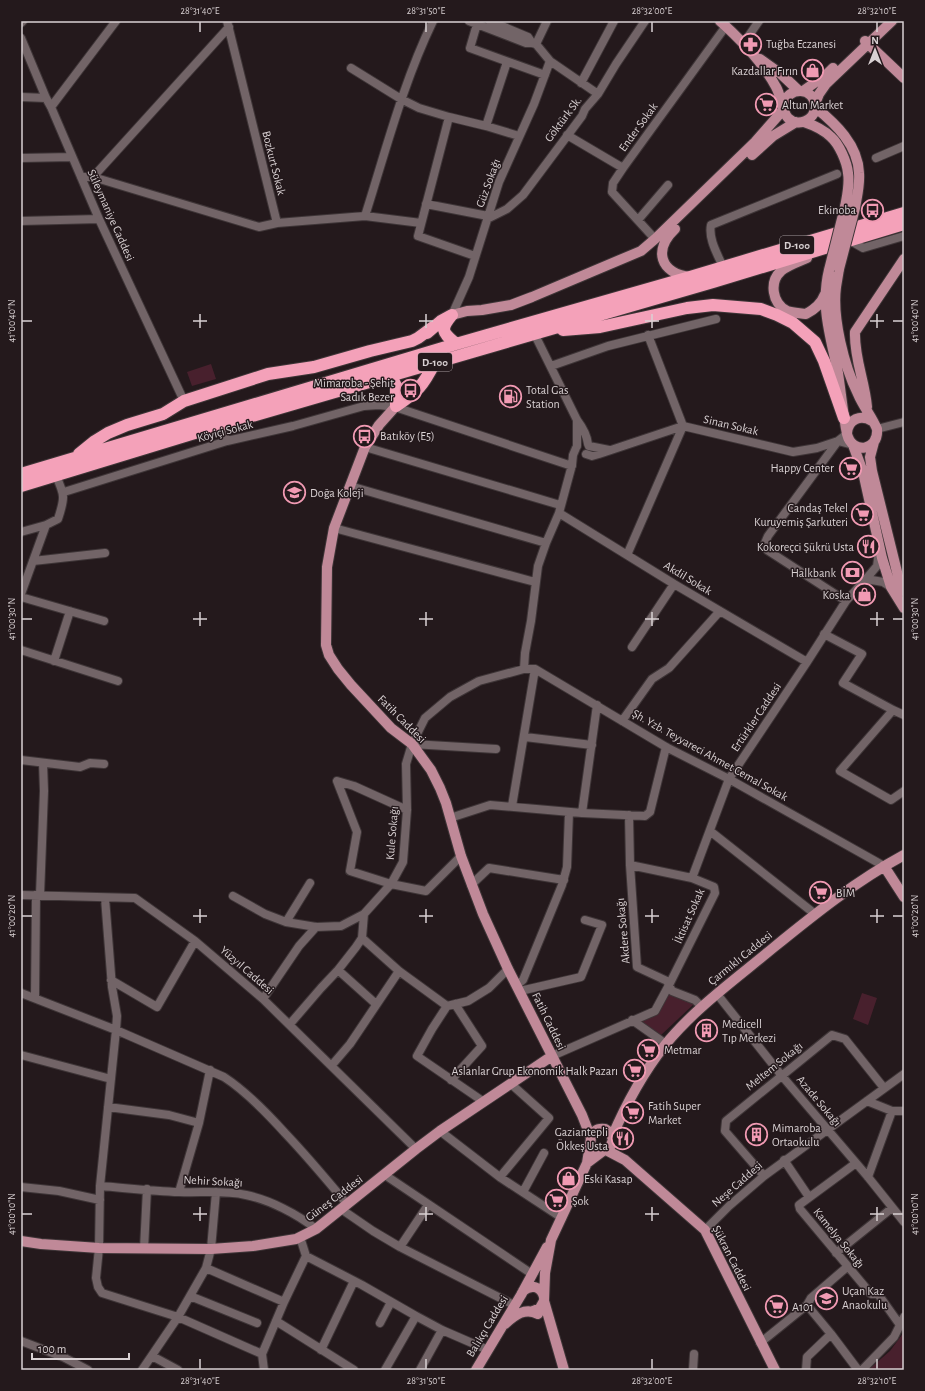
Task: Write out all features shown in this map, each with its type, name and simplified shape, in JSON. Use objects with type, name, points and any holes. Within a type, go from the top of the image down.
[{"type":"highway","name":"D-100","points":[[21,474],[456,344],[690,277],[904,213]]},
{"type":"highway","name":"D-100","points":[[21,486],[221,425],[713,282],[904,224]]},
{"type":"highway","points":[[534,333],[600,327],[712,304],[761,309],[793,323],[814,342],[824,361],[844,418]]},
{"type":"highway","points":[[71,459],[108,433],[127,425],[163,414],[184,401],[268,374],[314,368],[370,351],[412,341],[452,315]]},
{"type":"highway","points":[[452,315],[445,324],[444,329],[449,340],[456,344]]},
{"type":"highway","points":[[411,358],[418,346],[433,327]]},
{"type":"highway","points":[[396,407],[417,392],[427,379],[435,362]]},
{"type":"highway","points":[[391,376],[396,386],[396,407]]},
{"type":"main road","points":[[690,277],[681,276],[674,273],[664,262],[662,254],[663,246],[668,236],[773,136],[811,117],[819,94],[826,84],[867,42],[885,21]]},
{"type":"main road","points":[[452,315],[467,311],[496,308],[532,297],[636,253],[655,239],[755,142],[783,108],[786,97],[790,94],[801,91],[826,75],[892,21]]},
{"type":"main road","points":[[723,24],[750,51],[772,80],[777,88],[783,108],[788,118],[815,126],[831,137],[847,164],[849,174],[848,188],[850,207],[835,300],[842,347],[848,372],[878,433],[870,457],[872,471],[900,584],[904,591]]},
{"type":"main road","points":[[867,42],[904,78]]},
{"type":"main road","points":[[750,51],[801,91],[811,96],[815,106],[840,130],[855,154],[859,173],[859,187],[850,207],[829,270],[826,283],[825,303],[827,322],[838,374],[848,438],[857,447],[866,447],[874,442]]},
{"type":"main road","points":[[825,294],[822,302],[806,314],[793,313],[786,310],[776,299],[773,293],[773,284],[782,271],[826,247]]},
{"type":"main road","points":[[872,421],[854,343],[854,332],[894,276],[904,259]]},
{"type":"main road","points":[[894,276],[904,272]]},
{"type":"main road","name":"Fatih Caddesi","points":[[396,407],[379,425],[365,447],[334,528],[327,567],[326,645],[329,655],[351,685],[391,728],[412,744],[431,770],[440,788],[461,856],[482,914],[582,1116],[591,1140]]},
{"type":"main road","points":[[847,434],[850,424],[858,418],[868,418],[872,421]]},
{"type":"main road","points":[[853,444],[863,472],[880,547],[891,587],[904,608]]},
{"type":"main road","name":"Çarmıklı Caddesi","points":[[622,1112],[644,1074],[666,1044],[702,1007],[832,901],[884,866],[904,855]]},
{"type":"main road","points":[[884,866],[904,896]]},
{"type":"main road","name":"Güneş Caddesi","points":[[21,1241],[40,1244],[99,1248],[211,1249],[254,1246],[296,1239],[316,1229],[416,1149],[552,1056]]},
{"type":"main road","points":[[500,1327],[513,1317],[523,1312],[540,1308],[544,1299],[545,1273],[551,1240],[587,1163],[594,1132],[603,1129],[622,1112]]},
{"type":"main road","points":[[587,1163],[612,1144],[622,1112]]},
{"type":"main road","points":[[582,1116],[611,1133],[626,1160]]},
{"type":"main road","points":[[591,1140],[595,1148],[604,1150],[626,1160]]},
{"type":"main road","name":"Şükran Caddesi","points":[[626,1160],[705,1230],[775,1370]]},
{"type":"main road","name":"Balıkçı Caddesi","points":[[476,1370],[500,1327],[522,1293],[551,1240]]},
{"type":"main road","points":[[551,1327],[540,1314],[522,1306],[520,1298],[522,1293],[529,1287],[537,1287],[543,1293],[551,1327],[564,1370]]},
{"type":"street","points":[[51,107],[116,21]]},
{"type":"street","points":[[365,216],[401,99],[422,44],[433,21]]},
{"type":"street","points":[[490,21],[528,37],[550,61],[598,94]]},
{"type":"street","points":[[534,44],[547,21]]},
{"type":"street","points":[[581,83],[614,21]]},
{"type":"street","name":"Göktürk Sk.","points":[[488,218],[507,209],[523,195],[598,94],[645,21]]},
{"type":"street","points":[[743,44],[759,21]]},
{"type":"street","points":[[534,44],[526,43],[473,22],[470,48],[545,75]]},
{"type":"street","points":[[94,177],[228,24]]},
{"type":"street","name":"Bozkurt Sokak","points":[[228,24],[276,223]]},
{"type":"street","name":"Ender Sokak","points":[[655,239],[612,192],[613,183],[723,24]]},
{"type":"street","name":"Süleymaniye Caddesi","points":[[21,38],[99,219],[184,401]]},
{"type":"street","name":"Güz Sokağı","points":[[452,315],[469,277],[499,182],[550,61]]},
{"type":"street","points":[[486,126],[507,62]]},
{"type":"street","points":[[352,68],[401,99],[420,108],[449,118],[486,126],[519,136]]},
{"type":"street","points":[[21,97],[46,98]]},
{"type":"street","points":[[449,118],[418,236],[475,256]]},
{"type":"street","points":[[567,135],[623,168]]},
{"type":"street","points":[[876,158],[904,146]]},
{"type":"street","points":[[21,158],[72,157]]},
{"type":"street","points":[[723,267],[710,231],[711,225],[837,174]]},
{"type":"street","points":[[81,177],[94,177],[259,227],[276,223],[365,216],[421,223]]},
{"type":"street","points":[[638,220],[668,185]]},
{"type":"street","points":[[426,204],[488,218]]},
{"type":"street","points":[[21,221],[99,219]]},
{"type":"street","points":[[849,240],[863,248],[904,236]]},
{"type":"street","points":[[551,366],[608,346],[716,319]]},
{"type":"street","points":[[534,333],[577,420],[588,438],[587,450],[572,466]]},
{"type":"street","points":[[627,555],[683,426],[648,335]]},
{"type":"street","name":"Köyiçi Sokak","points":[[64,492],[227,441],[293,426],[364,406],[378,405],[396,407],[572,466]]},
{"type":"street","points":[[577,420],[577,447]]},
{"type":"street","points":[[872,421],[904,422]]},
{"type":"street","points":[[221,425],[227,441]]},
{"type":"street","points":[[587,450],[609,451],[683,426]]},
{"type":"street","name":"Sinan Sokak","points":[[683,426],[793,452],[817,448],[838,441],[847,434]]},
{"type":"street","points":[[846,601],[767,550],[765,543],[768,536],[838,441],[853,444]]},
{"type":"street","points":[[512,806],[536,669],[524,669],[538,566],[559,509],[572,466],[573,455],[577,447],[582,442],[587,450]]},
{"type":"street","name":"Akdil Sokak","points":[[365,447],[559,509],[627,555],[674,584],[807,662]]},
{"type":"street","points":[[21,532],[46,525],[58,518],[63,505],[64,492],[56,476]]},
{"type":"street","points":[[350,486],[546,542]]},
{"type":"street","points":[[46,525],[21,595],[104,621]]},
{"type":"street","points":[[334,528],[536,582]]},
{"type":"street","name":"Ertürkler Caddesi","points":[[692,878],[729,779],[846,601],[877,566],[880,547]]},
{"type":"street","points":[[33,561],[105,553]]},
{"type":"street","points":[[866,580],[883,582],[891,587]]},
{"type":"street","points":[[632,647],[674,584]]},
{"type":"street","points":[[54,661],[70,611]]},
{"type":"street","points":[[622,721],[652,679],[670,668],[720,611]]},
{"type":"street","points":[[824,634],[862,654],[843,683],[904,715]]},
{"type":"street","points":[[21,650],[118,681]]},
{"type":"street","name":"Kule Sokağı","points":[[233,896],[265,914],[286,922],[316,927],[341,926],[364,914],[391,884],[403,862],[407,810],[406,764],[412,744],[425,718],[450,697],[479,681],[524,669]]},
{"type":"street","name":"Şh. Yzb. Teyyareci Ahmet Cemal Sokak","points":[[536,669],[666,747],[729,779],[884,866]]},
{"type":"street","points":[[582,813],[597,706]]},
{"type":"street","points":[[893,710],[840,771],[892,800],[904,791]]},
{"type":"street","points":[[524,737],[592,745]]},
{"type":"street","points":[[412,744],[496,749]]},
{"type":"street","points":[[450,818],[490,805],[582,813],[645,816],[650,812],[666,747]]},
{"type":"street","points":[[21,760],[80,767],[90,763],[104,764]]},
{"type":"street","points":[[35,998],[44,763]]},
{"type":"street","points":[[407,810],[354,786],[337,781],[357,832],[350,871],[391,884],[426,891],[461,856]]},
{"type":"street","points":[[518,988],[564,880],[568,867],[568,812]]},
{"type":"street","name":"Akdere Sokağı","points":[[629,815],[630,865],[637,967],[667,981],[672,990],[695,1000],[702,1007]]},
{"type":"street","points":[[710,831],[815,914]]},
{"type":"street","name":"İktisat Sokak","points":[[552,1056],[655,1011],[715,893],[714,887],[692,878],[630,865]]},
{"type":"street","points":[[471,885],[489,868],[564,880]]},
{"type":"street","points":[[286,922],[310,883]]},
{"type":"street","name":"Yüzyıl Caddesi","points":[[21,895],[136,898],[195,941],[263,999],[416,1149]]},
{"type":"street","points":[[104,898],[111,980],[115,1001],[116,1030],[100,1186],[99,1248],[96,1281],[98,1287],[102,1293],[178,1318],[262,1354]]},
{"type":"street","points":[[290,1024],[338,970],[362,938],[364,914]]},
{"type":"street","points":[[518,988],[582,977],[602,925],[585,920]]},
{"type":"street","points":[[263,999],[299,946],[316,927]]},
{"type":"street","points":[[362,938],[399,971],[451,1005],[482,1046],[451,1080]]},
{"type":"street","points":[[111,980],[156,1007],[195,941]]},
{"type":"street","points":[[484,1102],[416,1056],[432,1029],[451,1005],[468,1001],[489,988],[508,969]]},
{"type":"street","points":[[338,970],[376,1004]]},
{"type":"street","points":[[332,1065],[350,1044],[399,971]]},
{"type":"street","points":[[21,993],[116,1030],[210,1070],[231,1082],[267,1113],[313,1162],[344,1207],[373,1231],[400,1247],[514,1306]]},
{"type":"street","name":"Azade Sokağı","points":[[717,994],[782,1076],[868,1177],[892,1208],[903,1219]]},
{"type":"street","points":[[632,1020],[666,1044]]},
{"type":"street","name":"Meltem Sokağı","points":[[764,1176],[725,1131],[726,1121],[832,1035],[845,1039],[884,1088]]},
{"type":"street","points":[[21,1054],[111,1079]]},
{"type":"street","points":[[179,1192],[199,1123],[210,1070]]},
{"type":"street","name":"Neşe Caddesi","points":[[705,1230],[729,1206],[784,1160],[828,1130],[904,1074]]},
{"type":"street","points":[[500,1177],[549,1118],[511,1084]]},
{"type":"street","points":[[867,1101],[892,1111],[904,1111]]},
{"type":"street","points":[[108,1107],[169,1115],[199,1123]]},
{"type":"street","points":[[868,1177],[892,1111]]},
{"type":"street","points":[[440,1132],[500,1177],[562,1218]]},
{"type":"street","points":[[523,1192],[544,1153]]},
{"type":"street","name":"Kamelya Sokağı","points":[[784,1160],[809,1196],[799,1205],[800,1209],[870,1294],[878,1294],[900,1325]]},
{"type":"street","points":[[809,1196],[856,1163]]},
{"type":"street","points":[[385,1175],[532,1274]]},
{"type":"street","name":"Nehir Sokağı","points":[[100,1186],[246,1195],[282,1207],[304,1219],[316,1229]]},
{"type":"street","points":[[21,1187],[59,1191],[100,1200]]},
{"type":"street","points":[[144,1249],[148,1189]]},
{"type":"street","points":[[142,1370],[178,1318],[206,1268],[211,1249],[216,1192]]},
{"type":"street","points":[[400,1247],[428,1205]]},
{"type":"street","points":[[836,1253],[892,1208]]},
{"type":"street","points":[[264,1370],[262,1354],[284,1302],[306,1256],[300,1237]]},
{"type":"street","points":[[306,1256],[442,1330],[488,1350]]},
{"type":"street","points":[[760,1342],[808,1306],[810,1298],[847,1267]]},
{"type":"street","points":[[206,1268],[284,1302]]},
{"type":"street","points":[[321,1350],[354,1281]]},
{"type":"street","points":[[190,1296],[257,1323]]},
{"type":"street","points":[[380,1323],[391,1302]]},
{"type":"street","points":[[808,1306],[858,1370]]},
{"type":"street","points":[[385,1370],[416,1316]]},
{"type":"street","points":[[862,1370],[894,1336],[904,1317]]},
{"type":"street","points":[[276,1321],[354,1370]]},
{"type":"street","points":[[420,1370],[442,1330]]},
{"type":"street","points":[[806,1370],[807,1357],[831,1334]]},
{"type":"street","points":[[21,1341],[63,1357],[88,1370]]},
{"type":"street","points":[[693,1370],[694,1354]]},
{"type":"street","points":[[152,1356],[178,1370]]},
{"type":"shaded area","points":[[211,364],[216,379],[192,386],[187,372]]},
{"type":"shaded area","points":[[669,993],[695,1003],[660,1036],[640,1020],[656,1014]]},
{"type":"shaded area","points":[[862,993],[877,998],[868,1025],[853,1019]]},
{"type":"shaded area","points":[[904,1332],[904,1370],[868,1370],[890,1351]]},
{"type":"place","name":"Tuğba Eczanesi","points":[[750,44]]},
{"type":"place","name":"Kazdallar Fırın","points":[[813,71]]},
{"type":"place","name":"Altun Market","points":[[766,105]]},
{"type":"place","name":"Ekinoba","points":[[872,210]]},
{"type":"place","name":"Mimaroba - Şehit Sadık Bezer","points":[[410,390]]},
{"type":"place","name":"Total Gas Station","points":[[511,397]]},
{"type":"place","name":"Batıköy (E5)","points":[[364,436]]},
{"type":"place","name":"Happy Center","points":[[850,468]]},
{"type":"place","name":"Doğa Koleji","points":[[295,493]]},
{"type":"place","name":"Candaş Tekel Kuruyemiş Şarkuteri","points":[[863,515]]},
{"type":"place","name":"Kokoreçci Şükrü Usta","points":[[869,547]]},
{"type":"place","name":"Halkbank","points":[[852,573]]},
{"type":"place","name":"Koska","points":[[865,595]]},
{"type":"place","name":"BİM","points":[[820,893]]},
{"type":"place","name":"Medicell Tıp Merkezi","points":[[706,1031]]},
{"type":"place","name":"Metmar","points":[[648,1050]]},
{"type":"place","name":"Aslanlar Grup Ekonomik Halk Pazarı","points":[[634,1071]]},
{"type":"place","name":"Fatih Super Market","points":[[633,1113]]},
{"type":"place","name":"Mimaroba Ortaokulu","points":[[756,1135]]},
{"type":"place","name":"Gaziantepli Ökkeş Usta","points":[[623,1139]]},
{"type":"place","name":"Eski Kasap","points":[[568,1179]]},
{"type":"place","name":"Şok","points":[[556,1201]]},
{"type":"place","name":"Uçan Kaz Anaokulu","points":[[827,1298]]},
{"type":"place","name":"A101","points":[[776,1307]]}]
